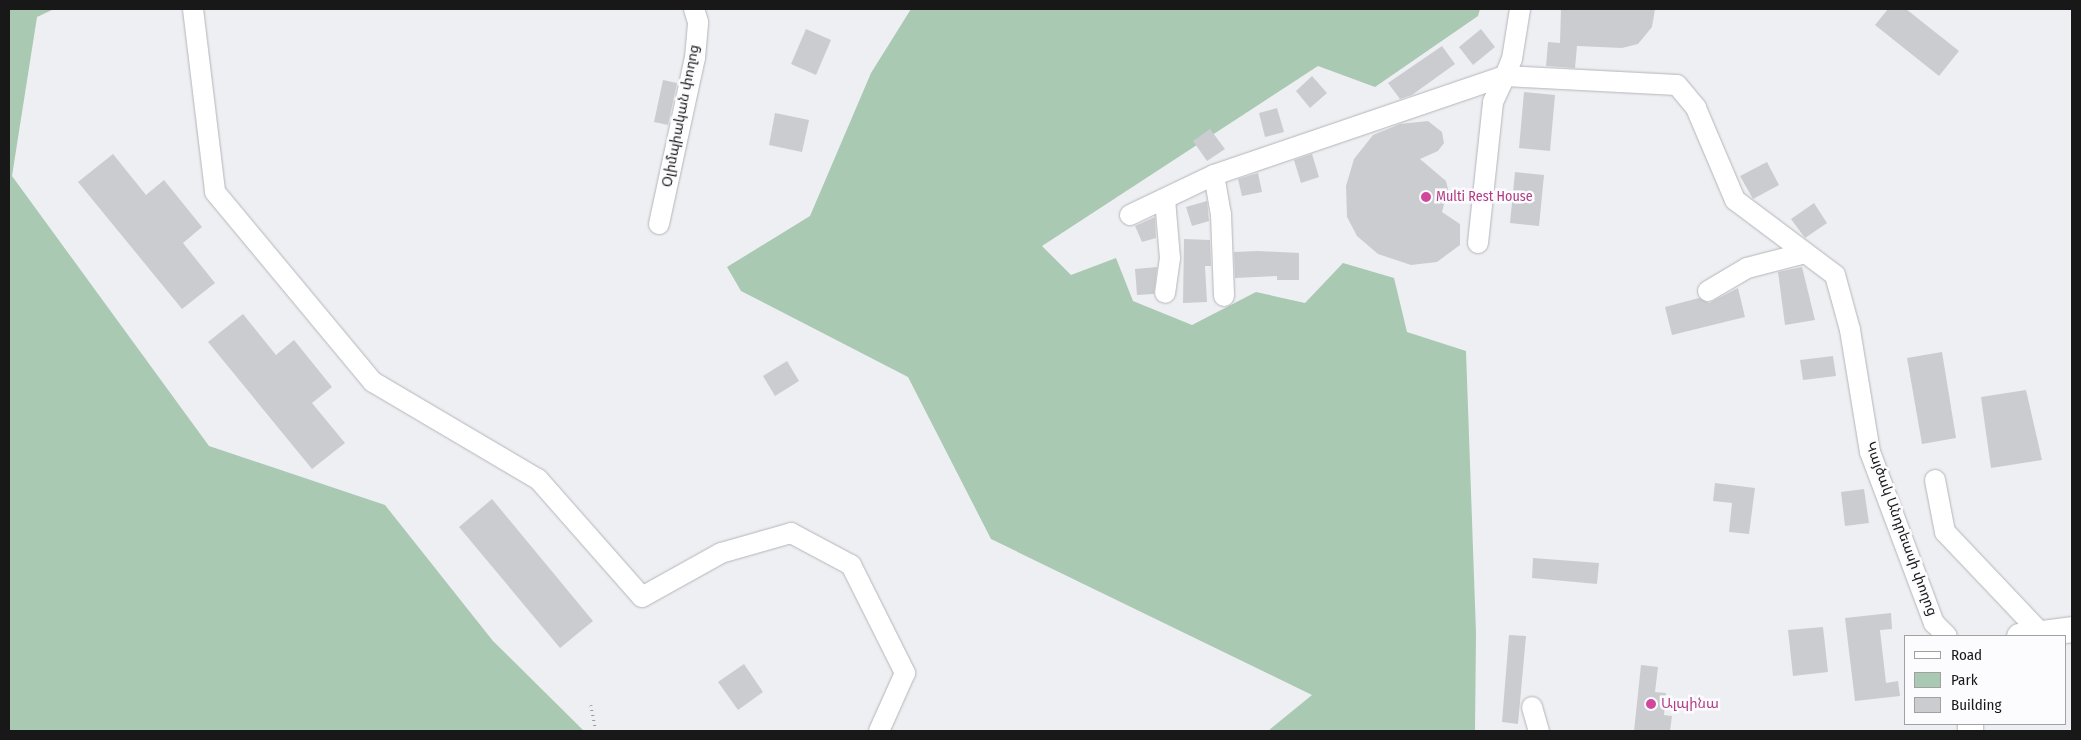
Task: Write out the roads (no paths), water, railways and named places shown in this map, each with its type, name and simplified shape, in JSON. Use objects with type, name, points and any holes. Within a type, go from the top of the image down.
[{"type":"main road","points":[[2030,635],[2072,634]]},
{"type":"street","points":[[193,9],[215,192],[373,382],[538,479],[642,597],[721,553],[791,533],[851,565],[904,673],[879,731]]},
{"type":"street","name":"Օլիմպիական փողոց","points":[[659,224],[695,58],[698,22],[694,9]]},
{"type":"street","points":[[1478,243],[1493,102],[1512,59],[1520,9]]},
{"type":"street","points":[[1130,215],[1214,175],[1505,76]]},
{"type":"street","name":"Կայծակ Անդրեասի փողոց","points":[[1505,76],[1677,85],[1696,108],[1735,200],[1835,275],[1850,330],[1870,452],[1934,623],[1946,635]]},
{"type":"street","points":[[1214,175],[1221,214],[1224,296]]},
{"type":"street","points":[[1165,199],[1170,258],[1165,293]]},
{"type":"street","points":[[1708,291],[1747,268],[1805,253]]},
{"type":"street","points":[[1935,480],[1945,532],[2030,635]]},
{"type":"street","points":[[1532,707],[1539,731]]},
{"type":"place","name":"Multi Rest House","points":[[1426,197]]},
{"type":"place","name":"Ալպինա","points":[[1651,704]]}]
